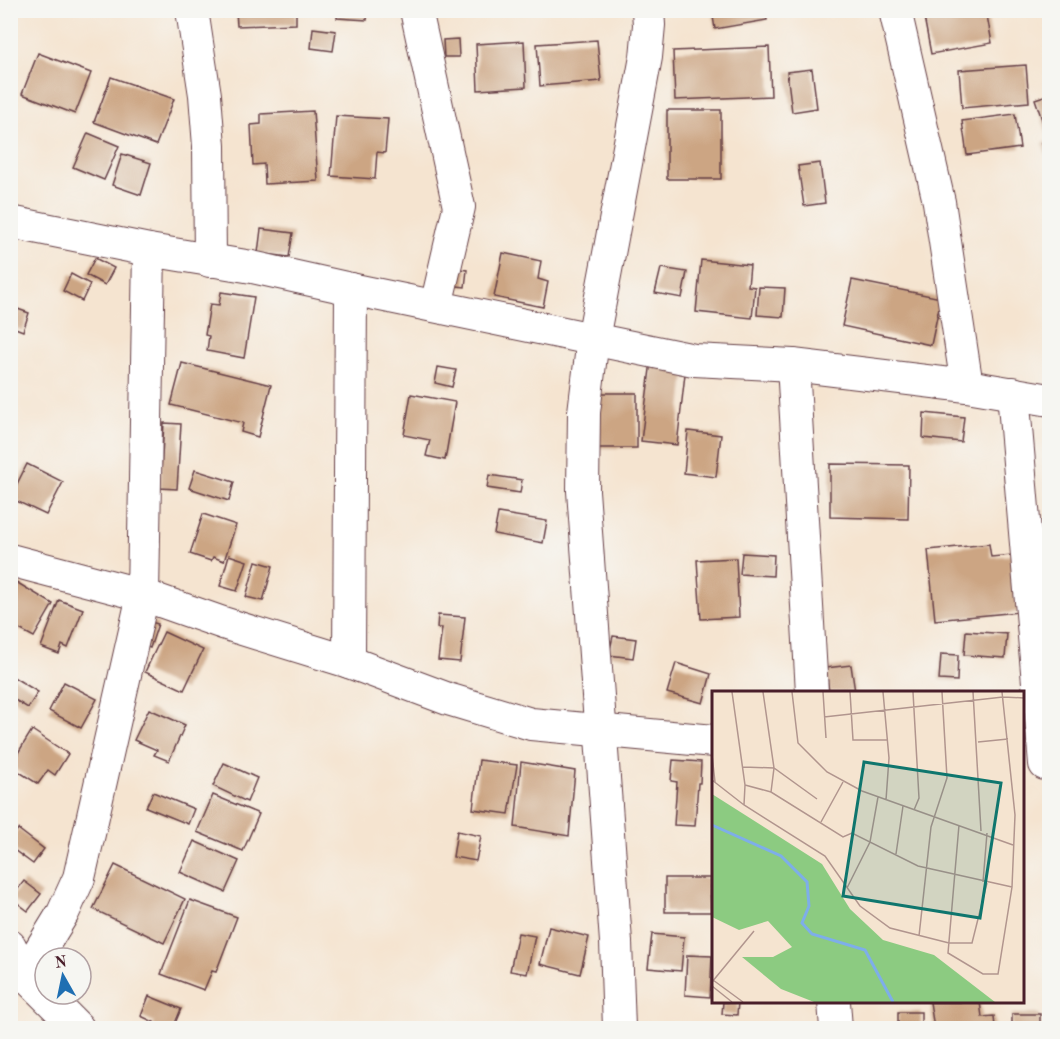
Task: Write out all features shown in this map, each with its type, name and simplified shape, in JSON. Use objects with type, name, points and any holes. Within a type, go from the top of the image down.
[{"type":"street","points":[[192,10],[206,95],[210,261]]},
{"type":"street","points":[[416,10],[459,207],[436,306]]},
{"type":"street","points":[[619,1029],[616,942],[583,491],[584,412],[593,339],[646,57],[648,10]]},
{"type":"street","points":[[895,10],[939,202],[967,386]]},
{"type":"street","points":[[10,222],[149,250],[252,267],[351,290],[694,360],[793,365],[967,386],[1050,400]]},
{"type":"street","points":[[25,975],[63,913],[79,878],[143,595],[149,250]]},
{"type":"street","points":[[349,662],[351,290]]},
{"type":"street","points":[[793,365],[812,691]]},
{"type":"street","points":[[1013,393],[1039,764]]},
{"type":"street","points":[[10,560],[143,595],[223,623],[349,662],[448,699],[531,724],[712,741]]},
{"type":"street","points":[[10,946],[25,975],[78,1029]]},
{"type":"street","points":[[834,1003],[836,1029]]},
{"type":"building","points":[[236,10],[296,10],[296,24],[237,26]]},
{"type":"building","points":[[337,10],[368,10],[367,20],[337,18]]},
{"type":"building","points":[[712,10],[765,10],[767,20],[715,29]]},
{"type":"building","points":[[965,10],[986,10],[992,43],[931,54],[924,17]]},
{"type":"building","points":[[313,28],[336,31],[333,51],[311,48]]},
{"type":"building","points":[[458,39],[459,57],[444,57],[443,40]]},
{"type":"building","points":[[597,40],[601,81],[540,86],[537,44]]},
{"type":"building","points":[[524,41],[526,87],[478,90],[476,44]]},
{"type":"building","points":[[769,47],[771,96],[675,100],[673,51]]},
{"type":"building","points":[[38,53],[91,73],[75,114],[22,94]]},
{"type":"building","points":[[1026,65],[1029,102],[962,108],[959,70]]},
{"type":"building","points":[[812,69],[817,108],[792,112],[787,72]]},
{"type":"building","points":[[111,77],[174,99],[156,145],[94,122]]},
{"type":"building","points":[[1050,94],[1050,140],[1049,140],[1035,99]]},
{"type":"building","points":[[667,110],[721,110],[721,179],[667,179]]},
{"type":"building","points":[[313,111],[318,181],[265,184],[264,164],[253,165],[251,125],[261,124],[261,114]]},
{"type":"building","points":[[1015,114],[1020,148],[967,155],[962,121]]},
{"type":"building","points":[[336,116],[388,119],[385,153],[377,152],[375,179],[331,176]]},
{"type":"building","points":[[88,133],[119,146],[104,180],[73,167]]},
{"type":"building","points":[[1050,140],[1050,163],[1049,164],[1042,143]]},
{"type":"building","points":[[122,154],[151,163],[141,195],[112,185]]},
{"type":"building","points":[[820,163],[825,203],[804,206],[798,166]]},
{"type":"building","points":[[261,229],[293,233],[289,257],[258,253]]},
{"type":"building","points":[[503,253],[541,261],[538,279],[548,282],[543,307],[494,297]]},
{"type":"building","points":[[95,258],[114,268],[105,285],[86,275]]},
{"type":"building","points":[[701,260],[750,265],[748,286],[755,287],[752,318],[696,312]]},
{"type":"building","points":[[451,268],[467,270],[465,287],[449,285]]},
{"type":"building","points":[[661,268],[687,272],[682,298],[655,293]]},
{"type":"building","points":[[71,274],[90,284],[82,301],[63,291]]},
{"type":"building","points":[[852,280],[941,298],[931,345],[842,326]]},
{"type":"building","points":[[759,287],[785,288],[783,317],[757,315]]},
{"type":"building","points":[[221,292],[254,297],[244,358],[207,351],[209,336],[205,335],[210,304],[219,305]]},
{"type":"building","points":[[12,307],[29,313],[23,331],[10,326]]},
{"type":"building","points":[[651,361],[686,365],[677,445],[641,441]]},
{"type":"building","points":[[182,363],[271,385],[258,437],[241,432],[243,423],[171,405]]},
{"type":"building","points":[[438,367],[456,370],[452,387],[435,383]]},
{"type":"building","points":[[594,393],[637,393],[637,448],[594,448]]},
{"type":"building","points":[[411,394],[455,402],[445,460],[426,456],[430,440],[404,435]]},
{"type":"building","points":[[924,413],[964,417],[961,442],[923,438]]},
{"type":"building","points":[[164,423],[181,424],[177,489],[160,488]]},
{"type":"building","points":[[688,431],[721,435],[716,477],[684,473]]},
{"type":"building","points":[[27,464],[63,482],[46,515],[10,498]]},
{"type":"building","points":[[830,464],[909,465],[908,519],[830,517]]},
{"type":"building","points":[[195,470],[234,482],[229,501],[189,488]]},
{"type":"building","points":[[489,475],[522,480],[520,493],[487,488]]},
{"type":"building","points":[[498,513],[547,521],[543,543],[494,534]]},
{"type":"building","points":[[203,514],[236,525],[224,561],[213,557],[211,561],[190,554]]},
{"type":"building","points":[[989,544],[991,557],[1012,555],[1018,612],[935,620],[928,550]]},
{"type":"building","points":[[742,553],[774,555],[773,576],[740,574]]},
{"type":"building","points":[[229,555],[247,561],[237,591],[220,586]]},
{"type":"building","points":[[736,558],[739,617],[701,619],[697,560]]},
{"type":"building","points":[[256,561],[273,566],[263,601],[246,597]]},
{"type":"building","points":[[16,582],[53,604],[34,637],[10,624],[10,593]]},
{"type":"building","points":[[59,600],[83,609],[68,648],[62,645],[59,654],[41,647]]},
{"type":"building","points":[[438,615],[465,617],[460,662],[438,660],[442,628],[437,628]]},
{"type":"building","points":[[147,621],[158,624],[150,648],[139,644]]},
{"type":"building","points":[[966,631],[1007,634],[1005,658],[964,655]]},
{"type":"building","points":[[164,632],[203,650],[184,690],[145,672]]},
{"type":"building","points":[[613,636],[636,639],[633,658],[609,655]]},
{"type":"building","points":[[941,654],[958,655],[957,681],[939,680]]},
{"type":"building","points":[[676,663],[711,674],[703,703],[667,693]]},
{"type":"building","points":[[851,665],[855,691],[829,691],[826,668]]},
{"type":"building","points":[[10,675],[38,692],[28,708],[10,697]]},
{"type":"building","points":[[64,682],[97,699],[81,728],[49,711]]},
{"type":"building","points":[[149,709],[185,725],[169,761],[154,755],[157,750],[134,740]]},
{"type":"building","points":[[32,730],[68,754],[55,775],[48,770],[38,784],[10,766]]},
{"type":"building","points":[[479,760],[517,765],[509,814],[473,809]]},
{"type":"building","points":[[673,760],[701,762],[695,826],[674,825],[677,782],[671,781]]},
{"type":"building","points":[[521,762],[575,771],[569,836],[515,827]]},
{"type":"building","points":[[224,763],[257,778],[247,802],[213,786]]},
{"type":"building","points":[[153,792],[194,809],[188,824],[146,807]]},
{"type":"building","points":[[213,795],[259,814],[243,851],[197,832]]},
{"type":"building","points":[[18,829],[44,849],[33,864],[10,847],[10,839]]},
{"type":"building","points":[[457,831],[481,836],[476,861],[453,857]]},
{"type":"building","points":[[194,841],[239,861],[225,892],[180,872]]},
{"type":"building","points":[[115,865],[185,899],[164,943],[93,909]]},
{"type":"building","points":[[665,878],[710,878],[711,912],[665,912]]},
{"type":"building","points":[[24,881],[41,894],[28,911],[11,898]]},
{"type":"building","points":[[190,900],[237,917],[216,972],[212,971],[204,990],[161,974]]},
{"type":"building","points":[[549,927],[589,937],[580,974],[540,964]]},
{"type":"building","points":[[518,933],[535,936],[527,974],[510,971]]},
{"type":"building","points":[[652,934],[684,937],[681,971],[648,968]]},
{"type":"building","points":[[687,955],[712,956],[710,997],[685,995]]},
{"type":"building","points":[[149,996],[181,1009],[173,1028],[151,1028],[154,1022],[141,1016]]},
{"type":"building","points":[[723,1003],[738,1003],[737,1015],[722,1014]]},
{"type":"building","points":[[930,1003],[980,1003],[982,1017],[994,1016],[995,1028],[934,1028]]},
{"type":"building","points":[[898,1012],[921,1012],[921,1028],[898,1028]]},
{"type":"building","points":[[1012,1014],[1040,1014],[1040,1028],[1012,1028]]},
{"type":"building","points":[[385,1023],[401,1028],[383,1028]]}]
